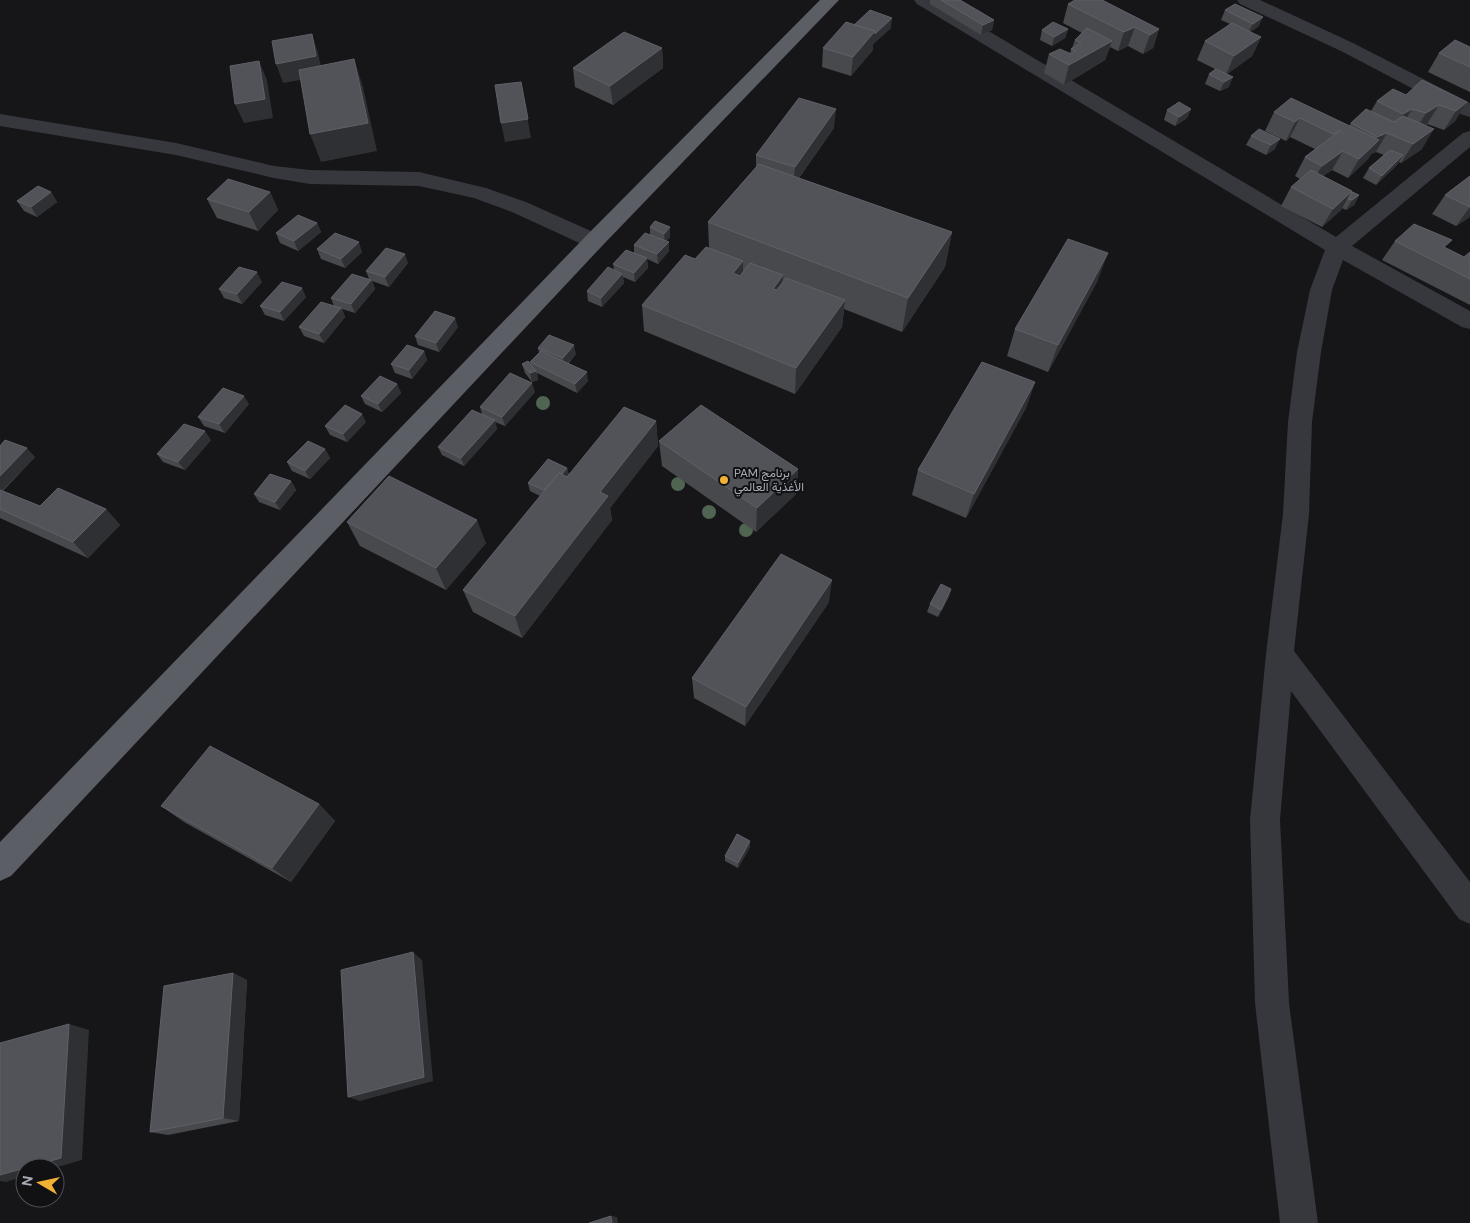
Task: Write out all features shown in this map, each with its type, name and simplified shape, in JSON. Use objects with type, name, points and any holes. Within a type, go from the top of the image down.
[{"type":"highway","points":[[0,865],[594,241],[830,0]]},
{"type":"street","points":[[922,0],[1337,248],[1470,321]]},
{"type":"street","points":[[1246,0],[1347,47],[1470,111]]},
{"type":"street","points":[[0,120],[176,149],[274,172],[310,177],[419,179],[479,193],[511,204],[594,241]]},
{"type":"street","points":[[1299,1223],[1272,1003],[1265,820],[1280,654],[1296,514],[1300,422],[1309,352],[1321,290],[1337,248],[1470,137]]},
{"type":"street","points":[[1280,654],[1470,908]]},
{"type":"building","points":[[941,0],[960,0],[994,20],[983,25]]},
{"type":"building","points":[[1075,0],[1102,0],[1159,29],[1150,35],[1135,27],[1124,32],[1068,4]]},
{"type":"building","points":[[1235,4],[1263,17],[1253,24],[1225,10]]},
{"type":"building","points":[[870,10],[892,18],[875,34],[875,31],[854,25]]},
{"type":"building","points":[[846,22],[875,31],[853,57],[823,48]]},
{"type":"building","points":[[1053,22],[1068,29],[1054,37],[1042,30]]},
{"type":"building","points":[[1232,23],[1261,37],[1234,56],[1205,41]]},
{"type":"building","points":[[1087,28],[1112,41],[1069,65],[1049,54],[1060,49],[1071,54],[1075,51],[1071,49],[1081,43],[1075,40]]},
{"type":"building","points":[[624,32],[662,48],[610,86],[573,68]]},
{"type":"building","points":[[312,34],[316,56],[276,64],[272,41]]},
{"type":"building","points":[[1455,40],[1470,47],[1470,67],[1439,53]]},
{"type":"building","points":[[354,59],[368,123],[310,134],[299,70]]},
{"type":"building","points":[[259,61],[265,99],[235,104],[230,66]]},
{"type":"building","points":[[1216,69],[1233,77],[1224,82],[1209,74]]},
{"type":"building","points":[[1422,80],[1467,102],[1456,111],[1439,105],[1426,113],[1412,109],[1403,114],[1377,101],[1393,89],[1406,95]]},
{"type":"building","points":[[521,82],[528,119],[501,123],[495,85]]},
{"type":"building","points":[[799,98],[836,109],[795,167],[756,155]]},
{"type":"building","points":[[1291,98],[1379,140],[1359,159],[1343,151],[1322,166],[1305,157],[1341,130],[1333,134],[1300,118],[1295,122],[1274,112]]},
{"type":"building","points":[[1179,102],[1191,109],[1179,117],[1167,110]]},
{"type":"building","points":[[1366,109],[1394,122],[1403,116],[1434,129],[1413,144],[1387,133],[1377,137],[1351,123]]},
{"type":"building","points":[[1259,129],[1280,139],[1271,145],[1251,136]]},
{"type":"building","points":[[1390,150],[1403,155],[1382,176],[1369,168]]},
{"type":"building","points":[[759,164],[952,232],[908,298],[708,222]]},
{"type":"building","points":[[1311,170],[1352,191],[1333,209],[1291,187]]},
{"type":"building","points":[[1470,176],[1470,207],[1445,195]]},
{"type":"building","points":[[228,179],[270,192],[249,212],[207,199]]},
{"type":"building","points":[[38,186],[51,192],[31,207],[17,201]]},
{"type":"building","points":[[1352,192],[1359,195],[1352,200],[1348,199]]},
{"type":"building","points":[[298,215],[317,223],[294,241],[276,233]]},
{"type":"building","points":[[655,221],[670,227],[664,234],[650,227]]},
{"type":"building","points":[[1414,224],[1452,240],[1444,247],[1464,257],[1470,252],[1470,279],[1395,241]]},
{"type":"building","points":[[335,233],[359,242],[341,259],[317,249]]},
{"type":"building","points":[[645,233],[669,242],[657,254],[634,245]]},
{"type":"building","points":[[1068,239],[1108,253],[1058,345],[1015,329]]},
{"type":"building","points":[[706,247],[743,261],[733,273],[740,276],[750,263],[783,275],[773,289],[777,290],[786,278],[845,300],[796,368],[642,305],[685,255],[695,259]]},
{"type":"building","points":[[386,248],[405,254],[385,277],[366,271]]},
{"type":"building","points":[[626,250],[647,258],[634,273],[613,264]]},
{"type":"building","points":[[239,267],[257,272],[237,294],[219,289]]},
{"type":"building","points":[[608,267],[622,274],[601,298],[587,291]]},
{"type":"building","points":[[352,274],[371,280],[351,304],[331,298]]},
{"type":"building","points":[[282,282],[302,288],[280,312],[260,306]]},
{"type":"building","points":[[321,302],[341,308],[319,334],[299,327]]},
{"type":"building","points":[[435,311],[455,318],[436,343],[415,336]]},
{"type":"building","points":[[549,335],[574,345],[563,358],[538,348]]},
{"type":"building","points":[[407,345],[424,351],[409,370],[391,364]]},
{"type":"building","points":[[541,351],[587,372],[575,384],[530,362]]},
{"type":"building","points":[[528,361],[536,371],[530,373],[522,364]]},
{"type":"building","points":[[982,362],[1035,382],[974,494],[918,470]]},
{"type":"building","points":[[510,373],[532,383],[502,417],[480,407]]},
{"type":"building","points":[[380,376],[397,384],[378,404],[361,396]]},
{"type":"building","points":[[223,388],[244,396],[219,424],[198,417]]},
{"type":"building","points":[[345,405],[362,414],[343,434],[325,426]]},
{"type":"building","points":[[701,405],[798,469],[757,508],[659,441]]},
{"type":"building","points":[[624,407],[656,421],[600,492],[608,496],[515,616],[463,590],[559,473],[567,477]]},
{"type":"building","points":[[472,410],[495,420],[461,458],[438,447]]},
{"type":"building","points":[[184,424],[205,431],[178,462],[157,454]]},
{"type":"building","points":[[5,440],[27,448],[0,476],[0,446]]},
{"type":"building","points":[[308,441],[325,449],[305,471],[287,462]]},
{"type":"building","points":[[548,459],[567,468],[562,474],[559,473],[544,490],[528,483]]},
{"type":"building","points":[[270,474],[291,481],[275,502],[254,494]]},
{"type":"building","points":[[389,476],[477,520],[436,568],[347,522]]},
{"type":"building","points":[[58,488],[106,509],[73,542],[0,509],[0,490],[40,506]]},
{"type":"building","points":[[781,554],[832,580],[746,707],[692,678]]},
{"type":"building","points":[[941,584],[951,589],[941,610],[930,604]]},
{"type":"building","points":[[210,746],[319,804],[272,868],[161,806]]},
{"type":"building","points":[[737,834],[750,841],[738,863],[725,856]]},
{"type":"building","points":[[413,952],[424,1077],[348,1097],[341,970]]},
{"type":"building","points":[[233,973],[223,1118],[150,1132],[164,986]]},
{"type":"building","points":[[69,1024],[61,1158],[15,1158],[15,1171],[0,1175],[0,1043]]},
{"type":"building","points":[[611,1216],[612,1223],[589,1223]]},
{"type":"place","name":"PAM برنامج الأغذية العالمي","points":[[724,480]]}]
